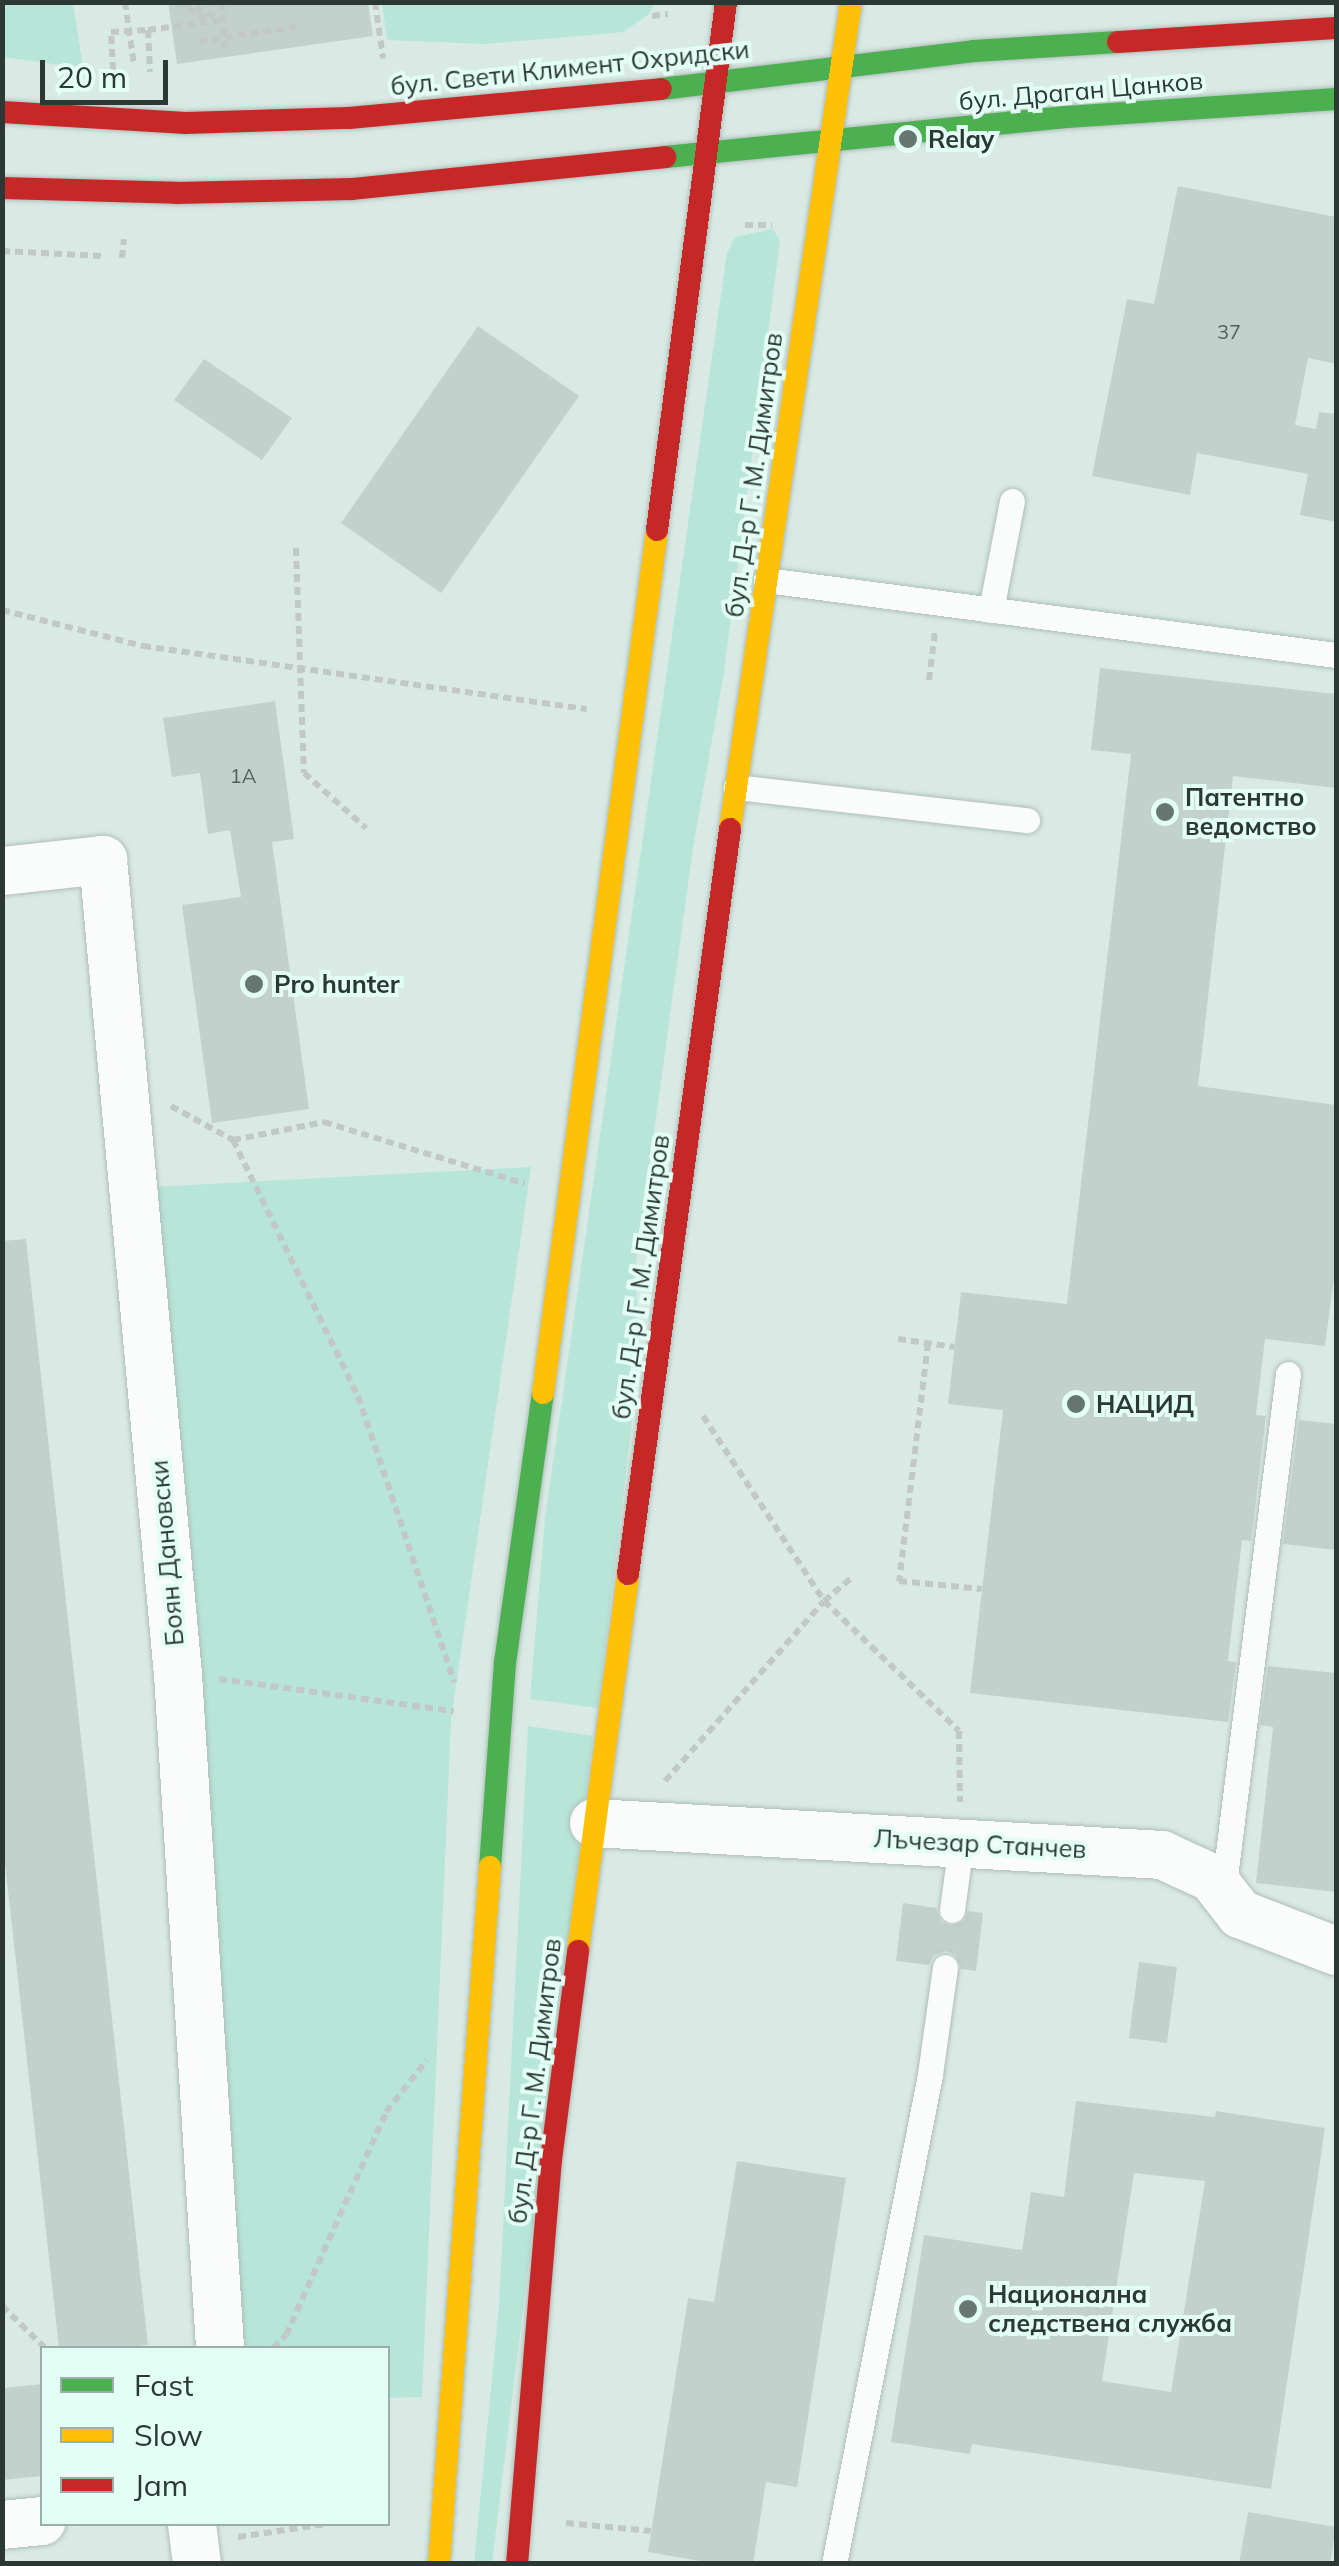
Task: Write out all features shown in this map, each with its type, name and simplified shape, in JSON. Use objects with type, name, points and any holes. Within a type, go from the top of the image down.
[{"type":"main road","points":[[439,2564],[504,1662],[575,1165],[726,2]]},
{"type":"main road","name":"бул. Д-р Г. М. Димитров","points":[[517,2564],[551,2160],[610,1824],[736,787],[851,2]]},
{"type":"main road","name":"бул. Драган Цанков","points":[[843,67],[1110,40],[1336,28]]},
{"type":"main road","name":"бул. Свети Климент Охридски","points":[[2,112],[186,123],[350,118],[843,67]]},
{"type":"main road","name":"бул. Драган Цанков","points":[[831,141],[1066,117],[1336,100]]},
{"type":"main road","points":[[2,188],[157,193],[352,188],[831,141]]},
{"type":"street","name":"Боян Дановски","points":[[2,871],[103,860],[178,1674],[220,2346]]},
{"type":"street","name":"Лъчезар Станчев","points":[[610,1824],[1162,1855],[1212,1878],[1240,1914],[1336,1951]]},
{"type":"street","points":[[2,2524],[40,2521]]},
{"type":"lane","points":[[991,610],[1012,501]]},
{"type":"lane","points":[[766,580],[1336,655]]},
{"type":"lane","points":[[736,787],[1028,820]]},
{"type":"lane","points":[[1223,1893],[1288,1374]]},
{"type":"lane","points":[[952,1910],[961,1843]]},
{"type":"lane","points":[[834,2564],[930,2074],[944,1967]]},
{"type":"path","points":[[124,2],[134,65]]},
{"type":"path","points":[[179,2],[223,20]]},
{"type":"path","points":[[222,2],[225,48]]},
{"type":"path","points":[[375,2],[383,58]]},
{"type":"path","points":[[652,16],[668,14]]},
{"type":"path","points":[[113,72],[111,32],[223,20]]},
{"type":"path","points":[[199,40],[296,27]]},
{"type":"path","points":[[148,30],[150,72]]},
{"type":"path","points":[[727,222],[779,224]]},
{"type":"path","points":[[122,258],[124,232]]},
{"type":"path","points":[[2,251],[102,256]]},
{"type":"path","points":[[296,548],[304,773],[366,828]]},
{"type":"path","points":[[929,680],[939,603]]},
{"type":"path","points":[[2,610],[143,646],[602,711]]},
{"type":"path","points":[[123,1080],[232,1140],[358,1396],[464,1712],[178,1674]]},
{"type":"path","points":[[232,1140],[324,1122],[535,1186]]},
{"type":"path","points":[[898,1339],[954,1347]]},
{"type":"path","points":[[928,1343],[899,1581],[982,1589]]},
{"type":"path","points":[[703,1416],[824,1602],[959,1732],[961,1843]]},
{"type":"path","points":[[610,1824],[824,1602],[854,1576]]},
{"type":"path","points":[[275,2346],[286,2334],[386,2112],[438,2048]]},
{"type":"path","points":[[2,2306],[43,2346]]},
{"type":"path","points":[[555,2522],[651,2530]]},
{"type":"path","points":[[194,2543],[312,2526]]},
{"type":"green space","points":[[3,2],[73,3],[83,68],[3,57]]},
{"type":"green space","points":[[382,2],[655,3],[648,15],[623,32],[485,44],[387,40]]},
{"type":"green space","points":[[773,229],[780,241],[724,672],[693,848],[636,1263],[638,1370],[598,1708],[530,1699],[545,1518],[727,253],[735,237]]},
{"type":"green space","points":[[531,1167],[451,1720],[422,2397],[390,2398],[390,2346],[220,2346],[133,1188]]},
{"type":"green space","points":[[528,1726],[593,1736],[492,2563],[474,2564],[499,2306]]},
{"type":"building","points":[[168,2],[368,2],[373,36],[177,64]]},
{"type":"building","points":[[1178,186],[1336,217],[1336,364],[1308,358],[1295,425],[1316,429],[1319,412],[1336,414],[1336,522],[1300,515],[1308,474],[1197,453],[1190,495],[1092,476],[1127,299],[1154,304]]},
{"type":"building","points":[[478,326],[579,396],[441,593],[341,523]]},
{"type":"building","points":[[204,359],[292,418],[262,460],[174,400]]},
{"type":"building","points":[[1100,668],[1336,694],[1336,788],[1233,776],[1198,1086],[1336,1105],[1336,1263],[1325,1346],[1265,1339],[1256,1415],[1266,1416],[1251,1541],[1242,1540],[1228,1661],[1236,1662],[1228,1722],[970,1693],[1003,1410],[948,1404],[961,1292],[1067,1304],[1131,754],[1091,750]]},
{"type":"building","points":[[275,701],[294,839],[272,842],[309,1109],[212,1123],[182,905],[241,897],[230,830],[208,834],[200,773],[172,777],[163,718]]},
{"type":"building","points":[[26,1239],[148,2345],[59,2346],[2,1837],[2,1241]]},
{"type":"building","points":[[1299,1420],[1336,1424],[1336,1550],[1283,1544]]},
{"type":"building","points":[[1268,1666],[1336,1673],[1336,1892],[1256,1883],[1273,1727],[1260,1725]]},
{"type":"building","points":[[903,1903],[936,1908],[941,1922],[951,1926],[964,1921],[968,1911],[983,1913],[976,1971],[961,1969],[956,1955],[946,1951],[933,1956],[929,1965],[896,1961]]},
{"type":"building","points":[[1139,1962],[1177,1967],[1167,2043],[1129,2038]]},
{"type":"building","points":[[1076,2101],[1215,2117],[1216,2111],[1325,2128],[1271,2489],[972,2444],[970,2454],[891,2442],[924,2235],[1022,2250],[1031,2192],[1064,2197]],"holes":[[[1134,2173],[1205,2181],[1171,2392],[1102,2381]]]},
{"type":"building","points":[[737,2161],[846,2178],[797,2487],[766,2482],[753,2564],[718,2564],[648,2552],[688,2298],[714,2302]]},
{"type":"building","points":[[40,2384],[40,2476],[2,2480],[2,2388]]},
{"type":"building","points":[[1248,2512],[1336,2527],[1330,2564],[1239,2564]]},
{"type":"traffic: fast","points":[[661,89],[974,51],[1118,42]]},
{"type":"traffic: fast","points":[[665,157],[1066,117],[1336,99]]},
{"type":"traffic: fast","points":[[490,1867],[505,1663],[543,1393]]},
{"type":"traffic: slow","points":[[730,829],[851,2]]},
{"type":"traffic: slow","points":[[543,1393],[657,530]]},
{"type":"traffic: slow","points":[[578,1951],[628,1574]]},
{"type":"traffic: slow","points":[[439,2564],[490,1867]]},
{"type":"traffic: jam","points":[[657,530],[726,2]]},
{"type":"traffic: jam","points":[[1118,42],[1336,28]]},
{"type":"traffic: jam","points":[[2,112],[186,123],[349,118],[661,89]]},
{"type":"traffic: jam","points":[[2,188],[176,193],[352,189],[665,157]]},
{"type":"traffic: jam","points":[[628,1574],[730,829]]},
{"type":"traffic: jam","points":[[517,2564],[551,2160],[578,1951]]},
{"type":"place","name":"Relay","points":[[908,139]]},
{"type":"place","name":"Патентно ведомство","points":[[1165,812]]},
{"type":"place","name":"Pro hunter","points":[[254,984]]},
{"type":"place","name":"НАЦИД","points":[[1076,1404]]},
{"type":"place","name":"Национална следствена служба","points":[[968,2309]]}]
